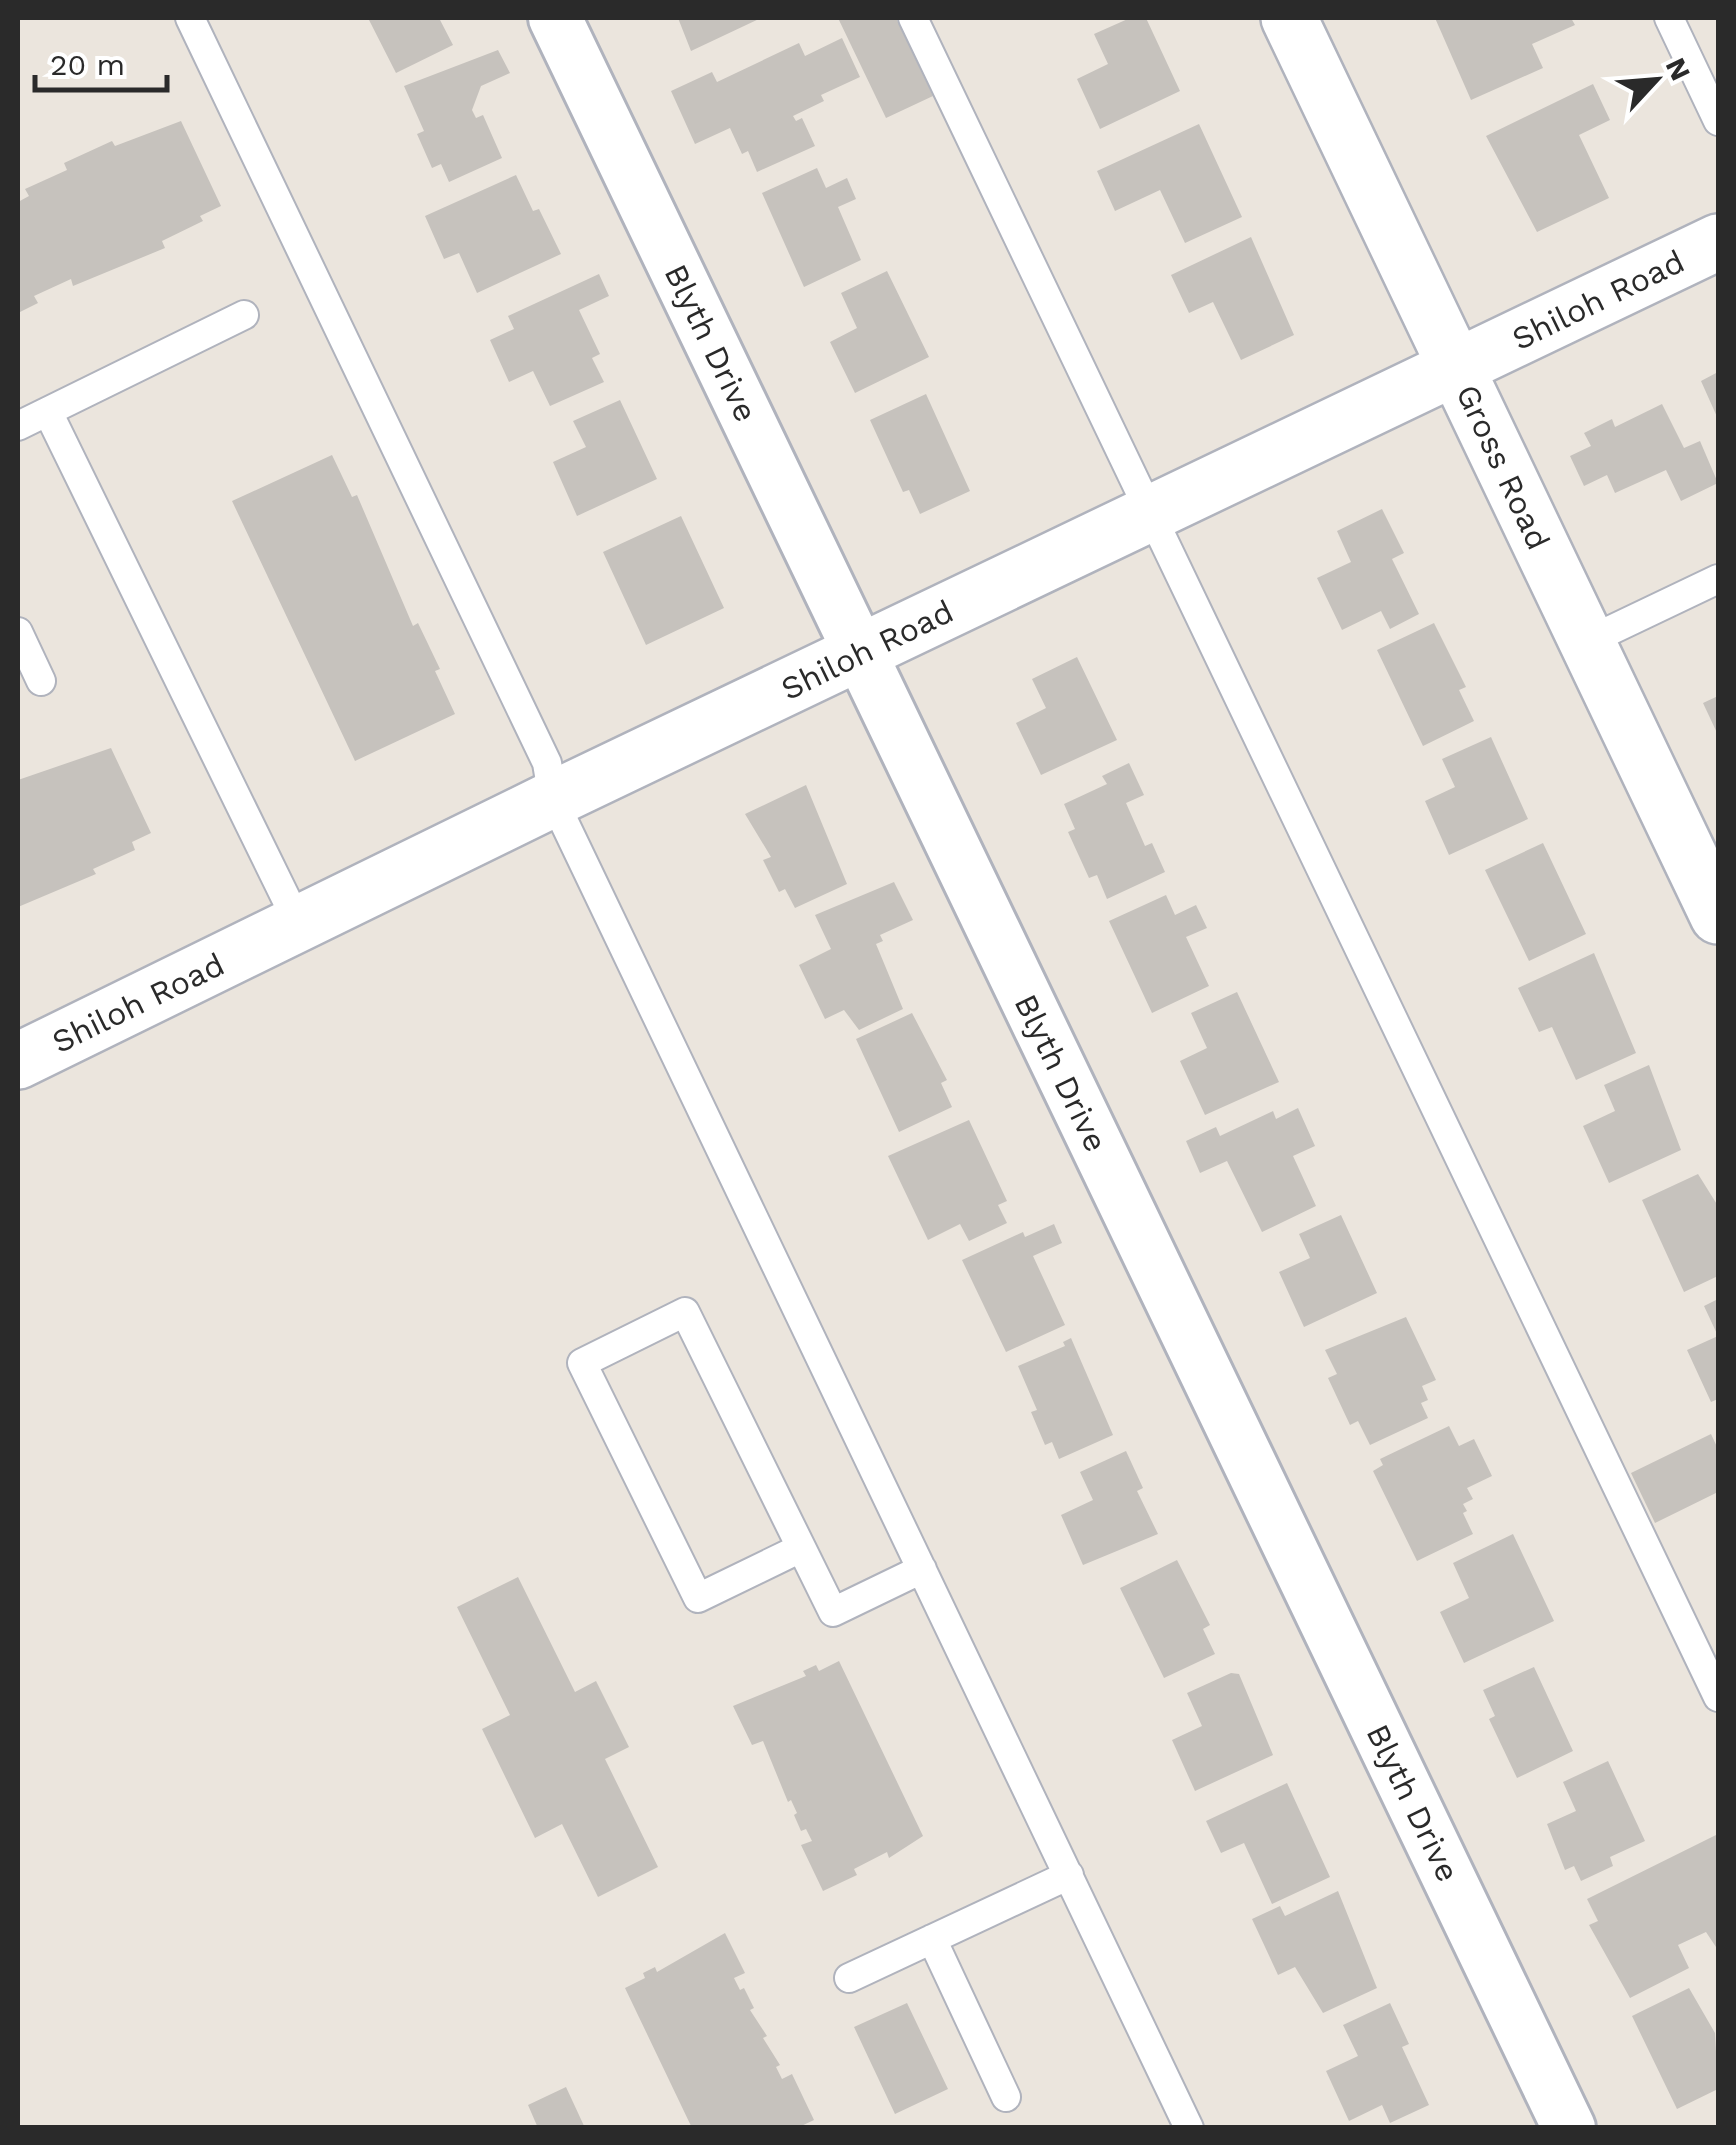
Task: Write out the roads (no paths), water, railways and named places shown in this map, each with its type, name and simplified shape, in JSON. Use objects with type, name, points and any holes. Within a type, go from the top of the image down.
[{"type":"street","name":"Blyth Drive","points":[[555,18],[1570,2128]]},
{"type":"street","name":"Gross Road","points":[[1289,18],[1718,916]]},
{"type":"street","name":"Shiloh Road","points":[[18,1062],[553,799],[1718,242]]},
{"type":"lane","points":[[190,18],[547,764],[553,799],[1189,2128]]},
{"type":"lane","points":[[913,18],[1718,1697]]},
{"type":"lane","points":[[1669,18],[1718,121]]},
{"type":"lane","points":[[18,426],[244,315]]},
{"type":"lane","points":[[48,412],[299,925]]},
{"type":"lane","points":[[1586,642],[1718,579]]},
{"type":"lane","points":[[18,632],[41,681]]},
{"type":"lane","points":[[801,1548],[698,1598],[582,1364],[685,1312],[834,1612],[922,1569]]},
{"type":"lane","points":[[849,1978],[1069,1875]]},
{"type":"lane","points":[[932,1939],[1006,2097]]}]
